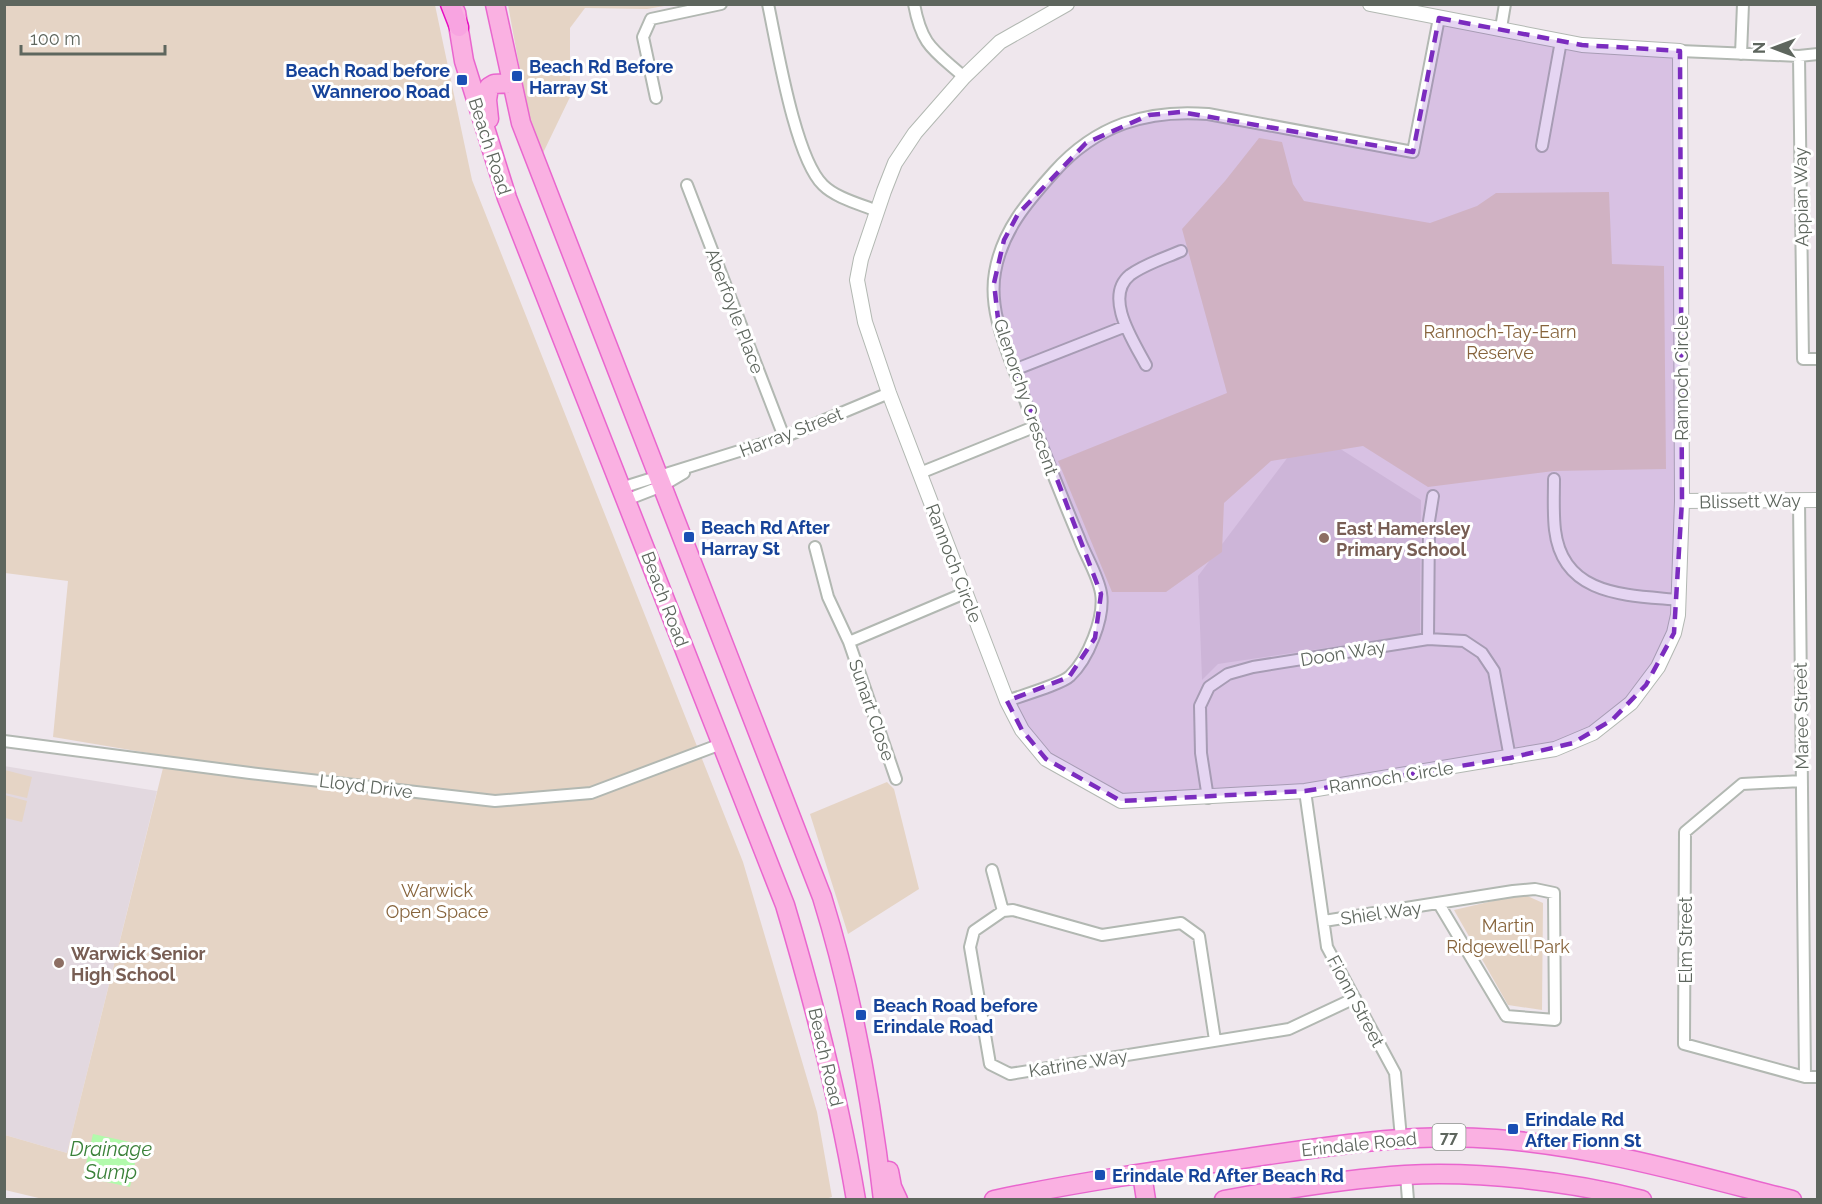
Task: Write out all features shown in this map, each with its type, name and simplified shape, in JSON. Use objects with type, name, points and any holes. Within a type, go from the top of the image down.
[{"type":"highway","points":[[450,4],[459,27]]},
{"type":"main road","name":"Beach Road","points":[[455,4],[464,61],[494,162],[785,905],[803,964],[841,1119],[855,1199]]},
{"type":"main road","name":"Beach Road","points":[[495,4],[521,123],[822,897],[841,959],[857,1026],[873,1115],[883,1200]]},
{"type":"main road","points":[[494,162],[487,93],[494,84],[512,83]]},
{"type":"main road","points":[[873,1115],[884,1144],[892,1187],[898,1200]]},
{"type":"main road","name":"Erindale Road","points":[[994,1200],[1045,1189],[1348,1142],[1401,1138],[1493,1138],[1585,1149],[1792,1200]]},
{"type":"main road","points":[[1142,1174],[1146,1200]]},
{"type":"main road","name":"Erindale Road","points":[[1224,1200],[1311,1185],[1406,1175],[1536,1181],[1642,1200]]},
{"type":"street","points":[[656,98],[643,37],[651,19],[722,4]]},
{"type":"street","points":[[768,4],[790,105],[812,168],[821,184],[830,191],[877,211]]},
{"type":"street","points":[[914,4],[918,27],[924,40],[964,77]]},
{"type":"street","points":[[1370,4],[1582,45],[1741,54],[1799,56],[1818,54]]},
{"type":"street","points":[[1501,28],[1505,4]]},
{"type":"street","points":[[1741,54],[1743,4]]},
{"type":"street","name":"Rannoch Circle","points":[[1066,5],[1000,42],[964,77],[905,147],[895,164],[877,211],[857,280],[865,322],[889,393],[1007,701],[1022,730],[1046,759],[1121,801],[1305,791],[1510,758],[1573,743],[1612,720],[1646,686],[1666,652],[1674,633],[1679,600],[1682,501],[1680,51]]},
{"type":"street","name":"Glenorchy Crescent","points":[[1007,701],[1070,677],[1095,638],[1101,594],[1034,427],[999,328],[994,298],[995,270],[1004,240],[1028,201],[1086,142],[1114,127],[1149,115],[1181,112],[1209,114],[1413,152],[1439,18]]},
{"type":"street","points":[[1542,146],[1561,41]]},
{"type":"street","name":"Appian Way","points":[[1799,56],[1803,359],[1818,359]]},
{"type":"street","name":"Aberfoyle Place","points":[[687,185],[784,437]]},
{"type":"street","points":[[1146,365],[1126,326],[1118,301],[1121,288],[1128,277],[1181,251]]},
{"type":"street","points":[[1014,370],[1126,326]]},
{"type":"street","name":"Harray Street","points":[[624,494],[784,437],[889,393]]},
{"type":"street","points":[[920,473],[1034,427]]},
{"type":"street","points":[[1554,479],[1558,542],[1573,572],[1596,587],[1612,593],[1679,600]]},
{"type":"street","points":[[1428,639],[1429,521],[1433,496]]},
{"type":"street","name":"Maree Street","points":[[1799,500],[1805,1077]]},
{"type":"street","name":"Blissett Way","points":[[1682,501],[1818,500]]},
{"type":"street","name":"Sunart Close","points":[[815,547],[828,597],[849,642],[896,779]]},
{"type":"street","name":"Sunart Close","points":[[849,642],[964,593]]},
{"type":"street","name":"Doon Way","points":[[1208,798],[1198,714],[1205,692],[1219,679],[1246,669],[1428,639],[1464,641],[1474,646],[1489,662],[1494,671],[1510,758]]},
{"type":"street","name":"Lloyd Drive","points":[[4,741],[250,773],[495,801],[591,793],[721,744]]},
{"type":"street","name":"Elm Street","points":[[1802,781],[1742,784],[1685,832],[1684,1044],[1805,1077],[1818,1077]]},
{"type":"street","name":"Fionn Street","points":[[1305,791],[1327,947],[1395,1073],[1401,1138]]},
{"type":"street","points":[[992,870],[1003,912],[1012,910],[1102,935],[1181,923],[1199,936],[1215,1040]]},
{"type":"street","name":"Shiel Way","points":[[1324,921],[1513,891],[1535,889],[1554,893],[1555,1020],[1506,1016],[1439,904]]},
{"type":"street","name":"Katrine Way","points":[[1003,912],[974,931],[970,947],[990,1064],[1010,1074],[1289,1029],[1355,998]]},
{"type":"street","points":[[1406,1175],[1408,1200]]},
{"type":"highlighted area","points":[[1439,18],[1582,45],[1680,51],[1682,501],[1674,633],[1646,685],[1612,720],[1573,743],[1510,758],[1305,791],[1121,801],[1046,759],[1022,730],[1007,701],[1069,677],[1095,638],[1101,594],[999,328],[994,283],[1004,240],[1018,214],[1086,143],[1149,115],[1181,112],[1413,152]]},
{"type":"shaded area","name":"East Hamersley Primary School","points":[[1309,429],[1421,500],[1420,634],[1218,664],[1202,680],[1198,576]]},
{"type":"shaded area","name":"Warwick Senior High School","points":[[4,766],[157,791],[67,1153],[5,1135]]},
{"type":"green space","name":"Warwick Open Space","points":[[5,5],[435,5],[472,180],[743,862],[817,1112],[832,1197],[821,1200],[47,1200],[5,1190],[5,1135],[67,1153],[166,756],[53,737],[68,581],[5,573]]},
{"type":"green space","points":[[508,5],[670,5],[647,9],[585,8],[570,28],[570,97],[543,153],[529,119]]},
{"type":"green space","name":"Rannoch-Tay-Earn Reserve","points":[[1259,138],[1282,142],[1293,184],[1304,201],[1430,223],[1477,206],[1496,193],[1609,192],[1612,264],[1664,266],[1666,469],[1554,471],[1428,487],[1363,446],[1271,461],[1224,503],[1222,552],[1166,592],[1112,592],[1058,461],[1227,393],[1182,229],[1225,181]]},
{"type":"green space","points":[[5,770],[32,777],[27,798],[5,793]]},
{"type":"green space","points":[[887,782],[894,789],[919,889],[848,934],[810,814]]},
{"type":"green space","points":[[5,795],[27,801],[22,822],[5,818]]},
{"type":"green space","name":"Martin Ridgewell Park","points":[[1523,894],[1543,903],[1542,1010],[1508,1005],[1454,910]]},
{"type":"water","name":"Drainage Sump","points":[[93,1134],[139,1144],[130,1187],[83,1177]]},
{"type":"place","name":"Beach Rd Before Harray St","points":[[517,76]]},
{"type":"place","name":"Beach Road before Wanneroo Road","points":[[462,80]]},
{"type":"place","name":"Beach Rd After Harray St","points":[[689,537]]},
{"type":"place","name":"East Hamersley Primary School","points":[[1324,538]]},
{"type":"place","name":"Warwick Senior High School","points":[[59,963]]},
{"type":"place","name":"Beach Road before Erindale Road","points":[[861,1015]]},
{"type":"place","name":"Erindale Rd After Fionn St","points":[[1513,1129]]},
{"type":"place","name":"Erindale Rd After Beach Rd","points":[[1100,1175]]}]
